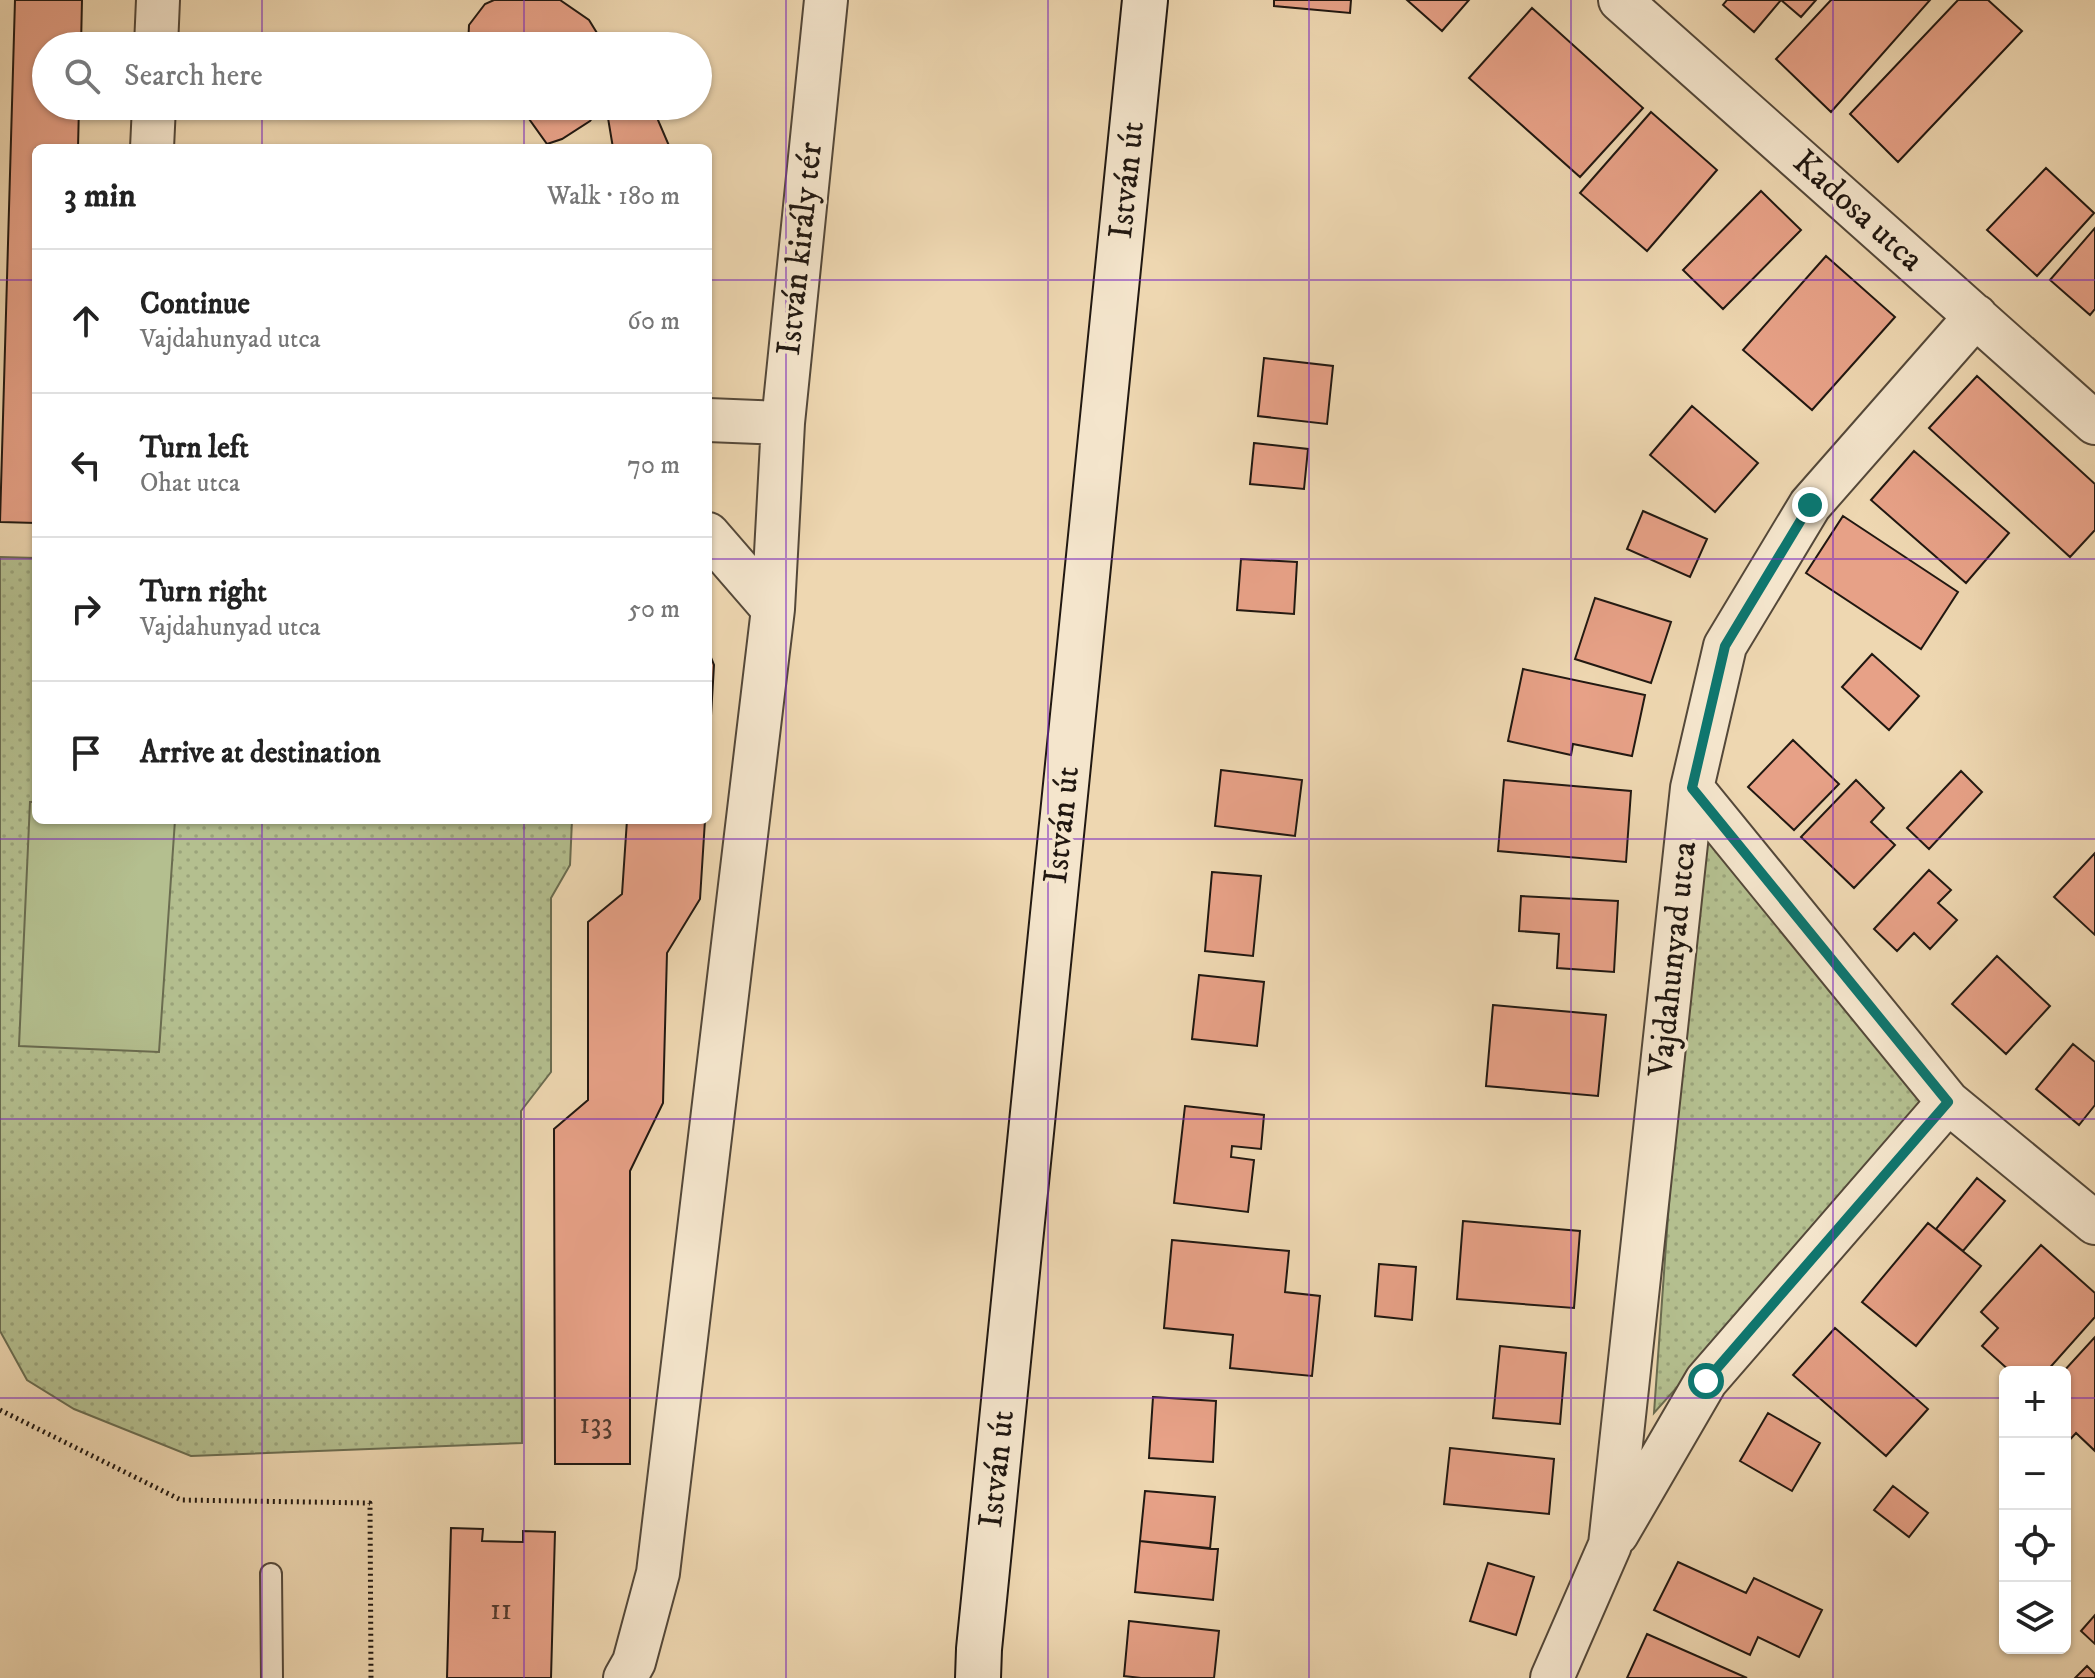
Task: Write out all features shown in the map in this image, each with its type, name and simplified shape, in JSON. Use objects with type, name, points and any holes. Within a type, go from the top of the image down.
[{"type":"street","points":[[157,32],[158,0]]},
{"type":"street","name":"István király tér","points":[[783,423],[826,0]]},
{"type":"street","name":"István út","points":[[976,1668],[1145,0]]},
{"type":"street","name":"Kadosa utca","points":[[1620,0],[2095,423]]},
{"type":"street","points":[[152,144],[153,120]]},
{"type":"street","name":"Vajdahunyad utca","points":[[1610,1545],[1692,788],[1725,646],[1810,505],[1976,316]]},
{"type":"street","points":[[625,1678],[634,1662],[658,1573],[773,609],[783,423],[712,420]]},
{"type":"street","points":[[712,539],[773,609]]},
{"type":"street","points":[[1692,788],[1948,1102],[2095,1223]]},
{"type":"street","name":"Vajdahunyad utca","points":[[1552,1678],[1610,1545],[1706,1381],[1948,1102]]},
{"type":"lane","points":[[271,1574],[272,1678]]},
{"type":"path","points":[[0,1410],[181,1500],[370,1503],[371,1678]]},
{"type":"green space","points":[[0,557],[32,558],[32,824],[572,824],[570,865],[551,898],[551,1072],[521,1111],[522,1443],[191,1456],[74,1409],[27,1380],[0,1331]]},
{"type":"green space","points":[[30,802],[32,824],[175,824],[159,1052],[19,1046]]},
{"type":"green space","points":[[1697,810],[1932,1102],[1654,1413]]},
{"type":"building","points":[[15,0],[82,0],[81,32],[32,32],[32,120],[79,120],[78,144],[32,144],[32,523],[0,522]]},
{"type":"building","points":[[494,0],[560,0],[589,20],[596,32],[469,32],[469,25],[485,4]]},
{"type":"building","points":[[1274,0],[1351,0],[1350,13],[1274,6]]},
{"type":"building","points":[[1407,0],[1469,0],[1442,31]]},
{"type":"building","points":[[1727,0],[1781,0],[1754,32],[1723,5]]},
{"type":"building","points":[[1781,0],[1816,0],[1801,17]]},
{"type":"building","points":[[1831,0],[1930,0],[1831,112],[1776,59]]},
{"type":"building","points":[[1958,0],[1988,0],[2022,31],[1898,162],[1850,114]]},
{"type":"building","points":[[1532,8],[1643,108],[1580,177],[1469,78]]},
{"type":"building","points":[[1651,112],[1717,170],[1647,251],[1580,193]]},
{"type":"building","points":[[530,120],[591,120],[562,139],[547,144]]},
{"type":"building","points":[[608,120],[658,120],[668,144],[612,144]]},
{"type":"building","points":[[2046,168],[2094,213],[2037,276],[1987,230]]},
{"type":"building","points":[[1761,191],[1801,230],[1723,309],[1683,270]]},
{"type":"building","points":[[2095,228],[2095,309],[2090,315],[2050,280]]},
{"type":"building","points":[[1826,256],[1895,317],[1812,410],[1743,350]]},
{"type":"building","points":[[1264,358],[1333,366],[1327,424],[1258,416]]},
{"type":"building","points":[[1977,376],[2095,484],[2095,530],[2070,557],[1929,428]]},
{"type":"building","points":[[1692,406],[1758,463],[1715,512],[1650,455]]},
{"type":"building","points":[[1254,443],[1308,449],[1304,489],[1250,484]]},
{"type":"building","points":[[1914,451],[2009,533],[1966,583],[1871,500]]},
{"type":"building","points":[[1643,511],[1707,539],[1690,577],[1627,549]]},
{"type":"building","points":[[1843,516],[1958,592],[1921,649],[1806,573]]},
{"type":"building","points":[[1241,559],[1297,562],[1294,614],[1237,610]]},
{"type":"building","points":[[1595,598],[1671,622],[1651,683],[1575,659]]},
{"type":"building","points":[[1872,654],[1919,696],[1889,730],[1842,687]]},
{"type":"building","points":[[1523,669],[1645,695],[1632,756],[1573,744],[1571,755],[1508,741]]},
{"type":"building","points":[[1793,740],[1839,784],[1794,830],[1748,787]]},
{"type":"building","points":[[1221,770],[1302,780],[1295,836],[1215,826]]},
{"type":"building","points":[[1961,771],[1982,792],[1929,849],[1907,828]]},
{"type":"building","points":[[1504,780],[1631,791],[1626,862],[1498,851]]},
{"type":"building","points":[[1856,780],[1884,808],[1871,822],[1895,845],[1854,888],[1801,837]]},
{"type":"building","points":[[627,824],[705,824],[700,899],[667,953],[663,1103],[630,1171],[630,1464],[555,1464],[554,1129],[588,1100],[588,922],[622,894]]},
{"type":"building","points":[[2095,853],[2095,935],[2054,897]]},
{"type":"building","points":[[1929,870],[1951,890],[1938,903],[1957,920],[1930,949],[1914,933],[1897,951],[1874,929]]},
{"type":"building","points":[[1212,872],[1261,876],[1253,956],[1205,951]]},
{"type":"building","points":[[1521,896],[1618,901],[1614,972],[1557,968],[1559,934],[1519,931]]},
{"type":"building","points":[[1997,956],[2050,1006],[2006,1054],[1952,1004]]},
{"type":"building","points":[[1199,975],[1264,982],[1257,1046],[1192,1039]]},
{"type":"building","points":[[1493,1005],[1606,1015],[1598,1096],[1486,1086]]},
{"type":"building","points":[[2073,1044],[2095,1062],[2095,1105],[2079,1125],[2036,1089]]},
{"type":"building","points":[[1185,1106],[1264,1115],[1261,1149],[1232,1146],[1231,1157],[1254,1160],[1248,1212],[1174,1203]]},
{"type":"building","points":[[1977,1178],[2005,1201],[1963,1251],[1936,1229]]},
{"type":"building","points":[[1463,1221],[1580,1231],[1574,1308],[1457,1299]]},
{"type":"building","points":[[1928,1223],[1981,1266],[1916,1346],[1862,1302]]},
{"type":"building","points":[[1172,1240],[1289,1251],[1285,1292],[1320,1296],[1312,1376],[1230,1368],[1233,1335],[1164,1328]]},
{"type":"building","points":[[2041,1245],[2095,1293],[2095,1317],[2051,1366],[2004,1366],[1982,1346],[1998,1328],[1981,1312]]},
{"type":"building","points":[[1379,1264],[1416,1267],[1412,1320],[1375,1316]]},
{"type":"building","points":[[1835,1328],[1928,1409],[1886,1456],[1793,1375]]},
{"type":"building","points":[[2095,1337],[2095,1451],[2076,1433],[2071,1438],[2071,1366],[2068,1366]]},
{"type":"building","points":[[1500,1346],[1566,1353],[1560,1424],[1493,1418]]},
{"type":"building","points":[[1153,1397],[1216,1401],[1213,1462],[1149,1458]]},
{"type":"building","points":[[1768,1413],[1820,1443],[1792,1491],[1740,1461]]},
{"type":"building","points":[[1450,1448],[1554,1459],[1549,1514],[1444,1504]]},
{"type":"building","points":[[1893,1486],[1928,1513],[1909,1537],[1874,1510]]},
{"type":"building","points":[[1145,1491],[1215,1497],[1210,1549],[1140,1541]]},
{"type":"building","points":[[451,1528],[483,1529],[482,1541],[523,1542],[523,1531],[555,1532],[551,1678],[447,1678]]},
{"type":"building","points":[[1140,1541],[1218,1549],[1213,1600],[1135,1592]]},
{"type":"building","points":[[1678,1562],[1746,1593],[1754,1578],[1822,1610],[1799,1657],[1758,1637],[1750,1655],[1654,1610]]},
{"type":"building","points":[[1488,1563],[1534,1577],[1516,1635],[1470,1621]]},
{"type":"building","points":[[2095,1615],[2095,1644],[2081,1631]]},
{"type":"building","points":[[1129,1621],[1219,1631],[1214,1678],[1124,1676]]},
{"type":"building","points":[[1647,1634],[1747,1678],[1627,1678]]},
{"type":"building","points":[[2087,1666],[2095,1678],[2075,1678]]},
{"type":"route","points":[[1706,1381],[1948,1102],[1692,788],[1725,646],[1810,505]]}]
